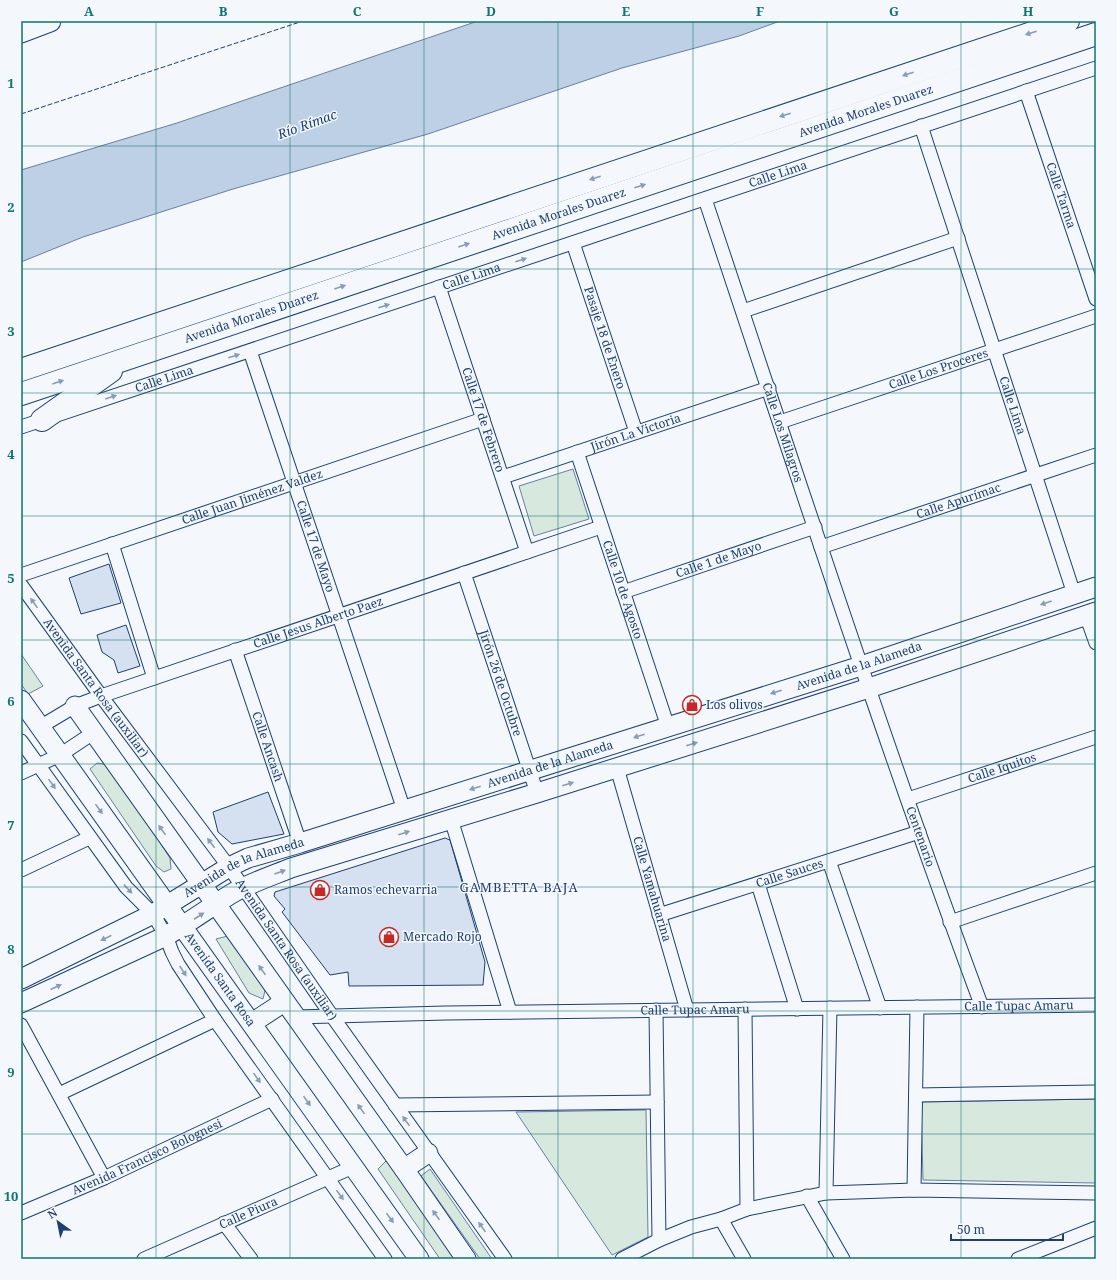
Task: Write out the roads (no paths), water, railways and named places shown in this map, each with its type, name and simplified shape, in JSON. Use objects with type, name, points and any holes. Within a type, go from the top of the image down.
[{"type":"highway","name":"Avenida Morales Duarez","points":[[21,370],[1068,21]]},
{"type":"highway","name":"Avenida Morales Duarez","points":[[21,394],[1096,34]]},
{"type":"highway","points":[[42,420],[130,357]]},
{"type":"main road","points":[[21,32],[50,21]]},
{"type":"street","name":"Calle Lima","points":[[21,427],[1096,68]]},
{"type":"street","name":"Calle Tarma","points":[[1026,91],[1096,298]]},
{"type":"street","name":"Calle Lima","points":[[921,126],[1074,594]]},
{"type":"street","name":"Calle Los Milagros","points":[[705,199],[861,666]]},
{"type":"street","points":[[743,311],[958,238]]},
{"type":"street","name":"Pasaje 18 de Enero","points":[[573,243],[636,432]]},
{"type":"street","name":"Calle 17 de Febrero","points":[[439,287],[527,552]]},
{"type":"street","name":"Calle Los Proceres","points":[[780,422],[1096,316]]},
{"type":"street","name":"Calle 17 de Mayo","points":[[250,351],[404,810]]},
{"type":"street","name":"Jirón La Victoria","points":[[503,477],[769,388]]},
{"type":"street","name":"Calle Juan Jiménez Valdez","points":[[21,575],[483,419]]},
{"type":"street","name":"Calle 10 de Agosto","points":[[577,452],[668,727]]},
{"type":"street","name":"Calle Apurímac","points":[[821,547],[1096,455]]},
{"type":"street","name":"Calle Jesus Alberto Paez","points":[[40,727],[75,706],[101,696],[601,527]]},
{"type":"street","name":"Calle 1 de Mayo","points":[[623,592],[815,527]]},
{"type":"street","points":[[112,544],[154,678]]},
{"type":"street","name":"Jirón 26 de Octubre","points":[[464,573],[537,793]]},
{"type":"street","name":"Avenida Santa Rosa (auxiliar)","points":[[21,585],[101,696],[229,867],[428,1153],[504,1259]]},
{"type":"street","name":"Avenida de la Alameda","points":[[21,979],[160,910],[229,867],[248,858],[300,843],[861,666],[1096,587]]},
{"type":"street","points":[[1091,614],[1096,643]]},
{"type":"street","name":"Avenida de la Alameda","points":[[21,1003],[166,936],[244,888],[264,878],[291,868],[537,793],[869,688],[1091,614]]},
{"type":"street","name":"Calle Ancash","points":[[236,650],[300,843]]},
{"type":"street","name":"Centenario","points":[[861,666],[950,922],[982,1007]]},
{"type":"street","name":"Avenida Santa Rosa","points":[[21,700],[60,755],[160,910],[183,926],[419,1259]]},
{"type":"street","points":[[75,706],[404,1169],[466,1259]]},
{"type":"street","points":[[21,773],[60,755],[93,733]]},
{"type":"street","name":"Calle Iquitos","points":[[908,800],[1096,737]]},
{"type":"street","points":[[21,741],[89,838],[126,887],[160,910],[166,936],[178,964],[215,1020],[385,1259]]},
{"type":"street","name":"Calle Yamahuarina","points":[[617,768],[687,1010]]},
{"type":"street","points":[[451,819],[510,1012]]},
{"type":"street","name":"Calle Sauces","points":[[659,915],[919,832]]},
{"type":"street","points":[[21,870],[89,838]]},
{"type":"street","points":[[829,861],[880,1008]]},
{"type":"street","points":[[950,922],[1096,873]]},
{"type":"street","points":[[758,884],[797,1009]]},
{"type":"street","name":"Calle Tupac Amaru","points":[[290,1009],[332,1016],[510,1012],[1096,1005]]},
{"type":"street","points":[[914,1190],[917,1007]]},
{"type":"street","points":[[826,1193],[830,1008]]},
{"type":"street","points":[[252,1023],[290,1009]]},
{"type":"street","points":[[745,1009],[748,1209]]},
{"type":"street","points":[[656,1010],[659,1240]]},
{"type":"street","points":[[59,1094],[215,1020]]},
{"type":"street","points":[[21,1025],[104,1178]]},
{"type":"street","points":[[916,1095],[1096,1092]]},
{"type":"street","name":"Avenida Francisco Bolognesi","points":[[21,1213],[104,1178],[272,1099]]},
{"type":"street","points":[[395,1105],[657,1102]]},
{"type":"street","points":[[404,1169],[428,1153]]},
{"type":"street","name":"Calle Piura","points":[[144,1259],[353,1167]]},
{"type":"street","points":[[629,1257],[659,1240],[748,1209],[826,1193],[914,1190],[1096,1193]]},
{"type":"street","points":[[807,1196],[843,1259]]},
{"type":"street","points":[[721,1219],[744,1259]]},
{"type":"street","points":[[224,1223],[252,1259]]},
{"type":"street","points":[[1018,1259],[1096,1228]]},
{"type":"water","name":"Río Rímac","points":[[478,21],[780,21],[739,36],[622,68],[428,134],[233,189],[83,237],[21,262],[21,170],[177,123]]},
{"type":"place","name":"Los olivos","points":[[692,705]]},
{"type":"place","name":"Ramos echevarria","points":[[320,890]]},
{"type":"place","name":"Mercado Rojo","points":[[389,937]]},
{"type":"district","name":"GAMBETTA BAJA","points":[[519,887]]}]
